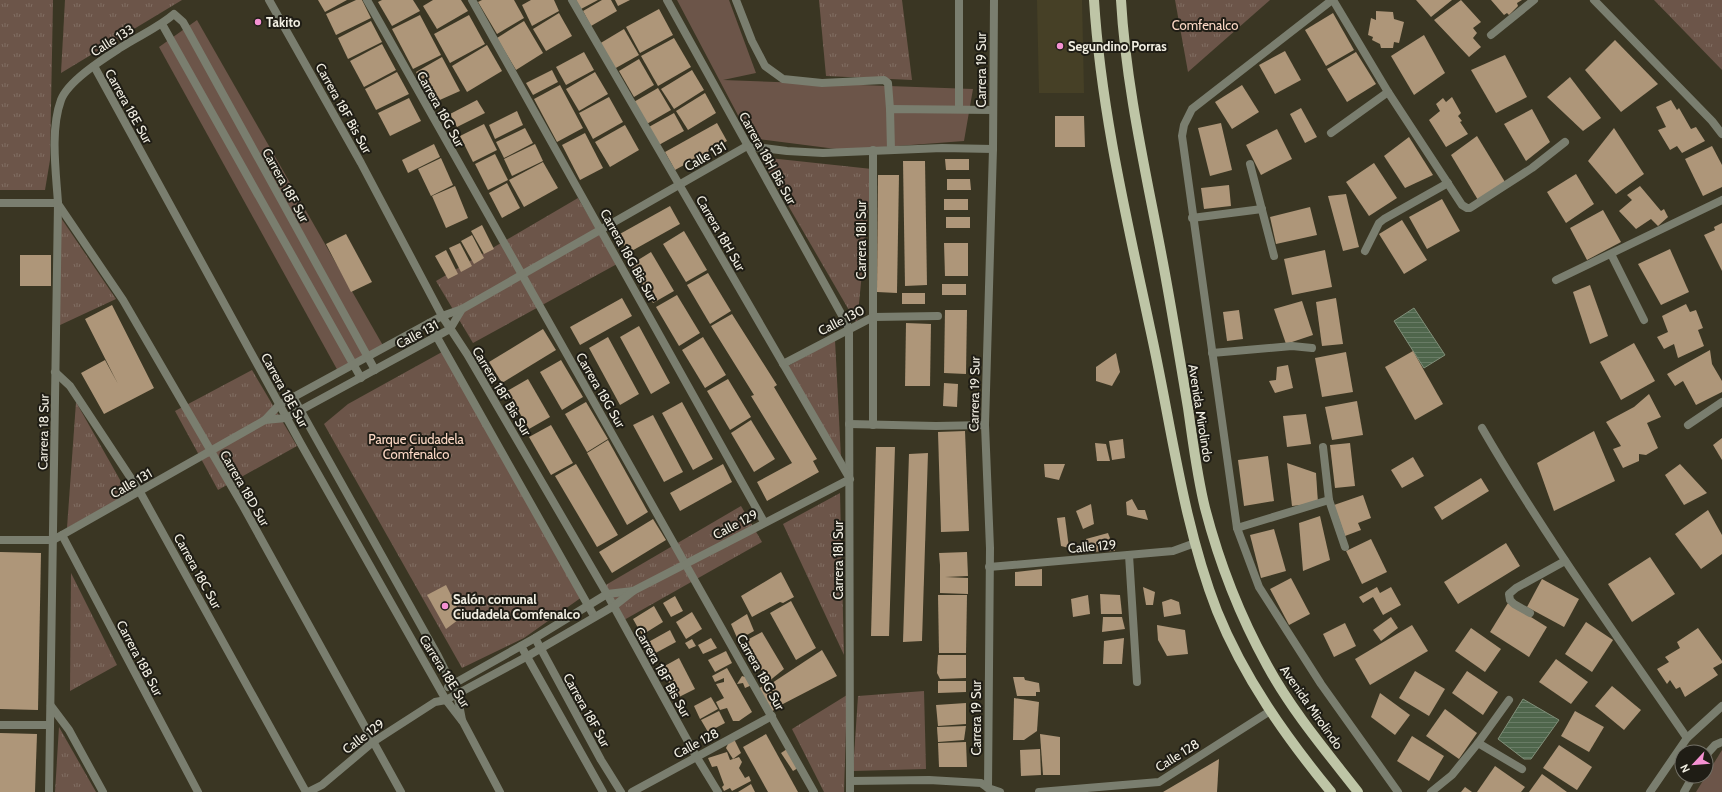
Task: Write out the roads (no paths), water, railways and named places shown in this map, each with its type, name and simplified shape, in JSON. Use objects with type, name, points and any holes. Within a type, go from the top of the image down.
[{"type":"main road","points":[[1094,0],[1102,78],[1126,216],[1195,543],[1217,611],[1249,677],[1270,711],[1331,792]]},
{"type":"main road","name":"Avenida Mirolindo","points":[[1121,0],[1126,52],[1197,467],[1205,507],[1217,549],[1229,583],[1266,665],[1289,702],[1358,792]]},
{"type":"street","name":"Carrera 18F Bis Sur","points":[[269,0],[357,156],[442,316],[467,354],[614,606],[696,756],[718,792]]},
{"type":"street","name":"Carrera 18G Sur","points":[[367,0],[814,792]]},
{"type":"street","name":"Carrera 18G Bis Sur","points":[[472,0],[764,522]]},
{"type":"street","name":"Carrera 18H Sur","points":[[572,0],[850,479]]},
{"type":"street","name":"Carrera 18H Bis Sur","points":[[667,0],[849,328]]},
{"type":"street","points":[[736,0],[752,42],[765,66],[783,79],[822,83],[884,80],[888,84],[891,150]]},
{"type":"street","points":[[959,0],[959,108]]},
{"type":"street","name":"Carrera 19 Sur","points":[[988,788],[989,567],[985,425],[993,110],[994,0]]},
{"type":"street","points":[[1398,792],[1321,684],[1259,588],[1237,528],[1192,218],[1182,136],[1184,125],[1192,109],[1332,0],[1388,92],[1462,205],[1470,208],[1532,168],[1565,142]]},
{"type":"street","points":[[1491,35],[1534,0]]},
{"type":"street","points":[[1594,0],[1712,121],[1722,134]]},
{"type":"street","name":"Calle 133","points":[[77,78],[120,47],[162,24],[174,14]]},
{"type":"street","name":"Carrera 18F Sur","points":[[174,14],[183,22],[187,29],[375,370]]},
{"type":"street","points":[[162,24],[361,378]]},
{"type":"street","name":"Carrera 18E Sur","points":[[94,66],[286,418],[446,700],[463,722],[500,792]]},
{"type":"street","name":"Carrera 18 Sur","points":[[49,792],[58,203],[56,124],[61,99],[77,78]]},
{"type":"street","points":[[1331,133],[1388,92]]},
{"type":"street","points":[[890,109],[959,108],[993,110]]},
{"type":"street","name":"Calle 131","points":[[0,540],[53,540],[62,536],[266,420],[279,405],[442,316],[462,309],[747,146]]},
{"type":"street","points":[[747,146],[787,151],[823,153],[873,150],[992,148]]},
{"type":"street","name":"Carrera 18I Sur","points":[[873,150],[874,425]]},
{"type":"street","points":[[1250,164],[1274,256]]},
{"type":"street","points":[[1365,251],[1379,223],[1448,183]]},
{"type":"street","points":[[1556,280],[1722,200]]},
{"type":"street","points":[[0,203],[58,203]]},
{"type":"street","name":"Carrera 18D Sur","points":[[58,203],[122,300],[243,506],[401,792]]},
{"type":"street","points":[[1192,218],[1262,209]]},
{"type":"street","points":[[1611,254],[1644,320]]},
{"type":"street","name":"Calle 131","points":[[266,420],[286,418],[437,337],[450,329],[462,309]]},
{"type":"street","name":"Calle 130","points":[[783,364],[849,328],[873,317],[938,316]]},
{"type":"street","points":[[429,323],[594,616]]},
{"type":"street","name":"Carrera 18I Sur","points":[[849,328],[850,792]]},
{"type":"street","points":[[1212,353],[1292,346],[1312,348]]},
{"type":"street","name":"Carrera 18C Sur","points":[[55,372],[70,386],[140,492],[307,792]]},
{"type":"street","name":"Carrera 18E Sur","points":[[293,398],[438,656],[457,694],[463,722]]},
{"type":"street","points":[[1688,425],[1722,402]]},
{"type":"street","points":[[850,424],[936,426],[985,425]]},
{"type":"street","points":[[1482,428],[1510,477],[1565,561],[1688,738]]},
{"type":"street","points":[[1323,448],[1329,500],[1345,547]]},
{"type":"street","name":"Calle 129","points":[[307,792],[322,785],[373,742],[435,702],[446,700],[541,649],[594,616],[614,606],[633,591],[764,522],[850,479]]},
{"type":"street","points":[[1237,528],[1329,500]]},
{"type":"street","name":"Carrera 18B Sur","points":[[62,536],[198,792]]},
{"type":"street","name":"Calle 129","points":[[989,567],[1173,551],[1195,543]]},
{"type":"street","points":[[1129,555],[1137,682]]},
{"type":"street","points":[[1530,613],[1514,604],[1510,600],[1509,594],[1516,588],[1565,561]]},
{"type":"street","name":"Calle 129","points":[[435,702],[441,691],[451,684],[535,638],[588,604],[607,594],[633,591]]},
{"type":"street","name":"Carrera 18F Sur","points":[[535,638],[621,792]]},
{"type":"street","name":"Carrera 18F Sur","points":[[521,646],[603,792]]},
{"type":"street","points":[[1431,792],[1452,775],[1478,743],[1509,700]]},
{"type":"street","points":[[50,706],[69,730],[103,792]]},
{"type":"street","points":[[1650,792],[1688,738],[1721,707]]},
{"type":"street","name":"Calle 128","points":[[1039,792],[1159,782],[1270,711]]},
{"type":"street","name":"Calle 128","points":[[632,792],[772,716]]},
{"type":"street","points":[[0,724],[50,725]]},
{"type":"street","points":[[1478,743],[1522,769]]},
{"type":"street","points":[[850,781],[929,780],[981,783],[988,788],[1000,792]]},
{"type":"place","name":"Takito","points":[[258,22]]},
{"type":"place","name":"Segundino Porras","points":[[1060,46]]},
{"type":"place","name":"Salón comunal Ciudadela Comfenalco","points":[[445,606]]},
{"type":"park label","name":"Comfenalco","points":[[1205,25]]},
{"type":"park label","name":"Parque Ciudadela Comfenalco","points":[[416,446]]}]
